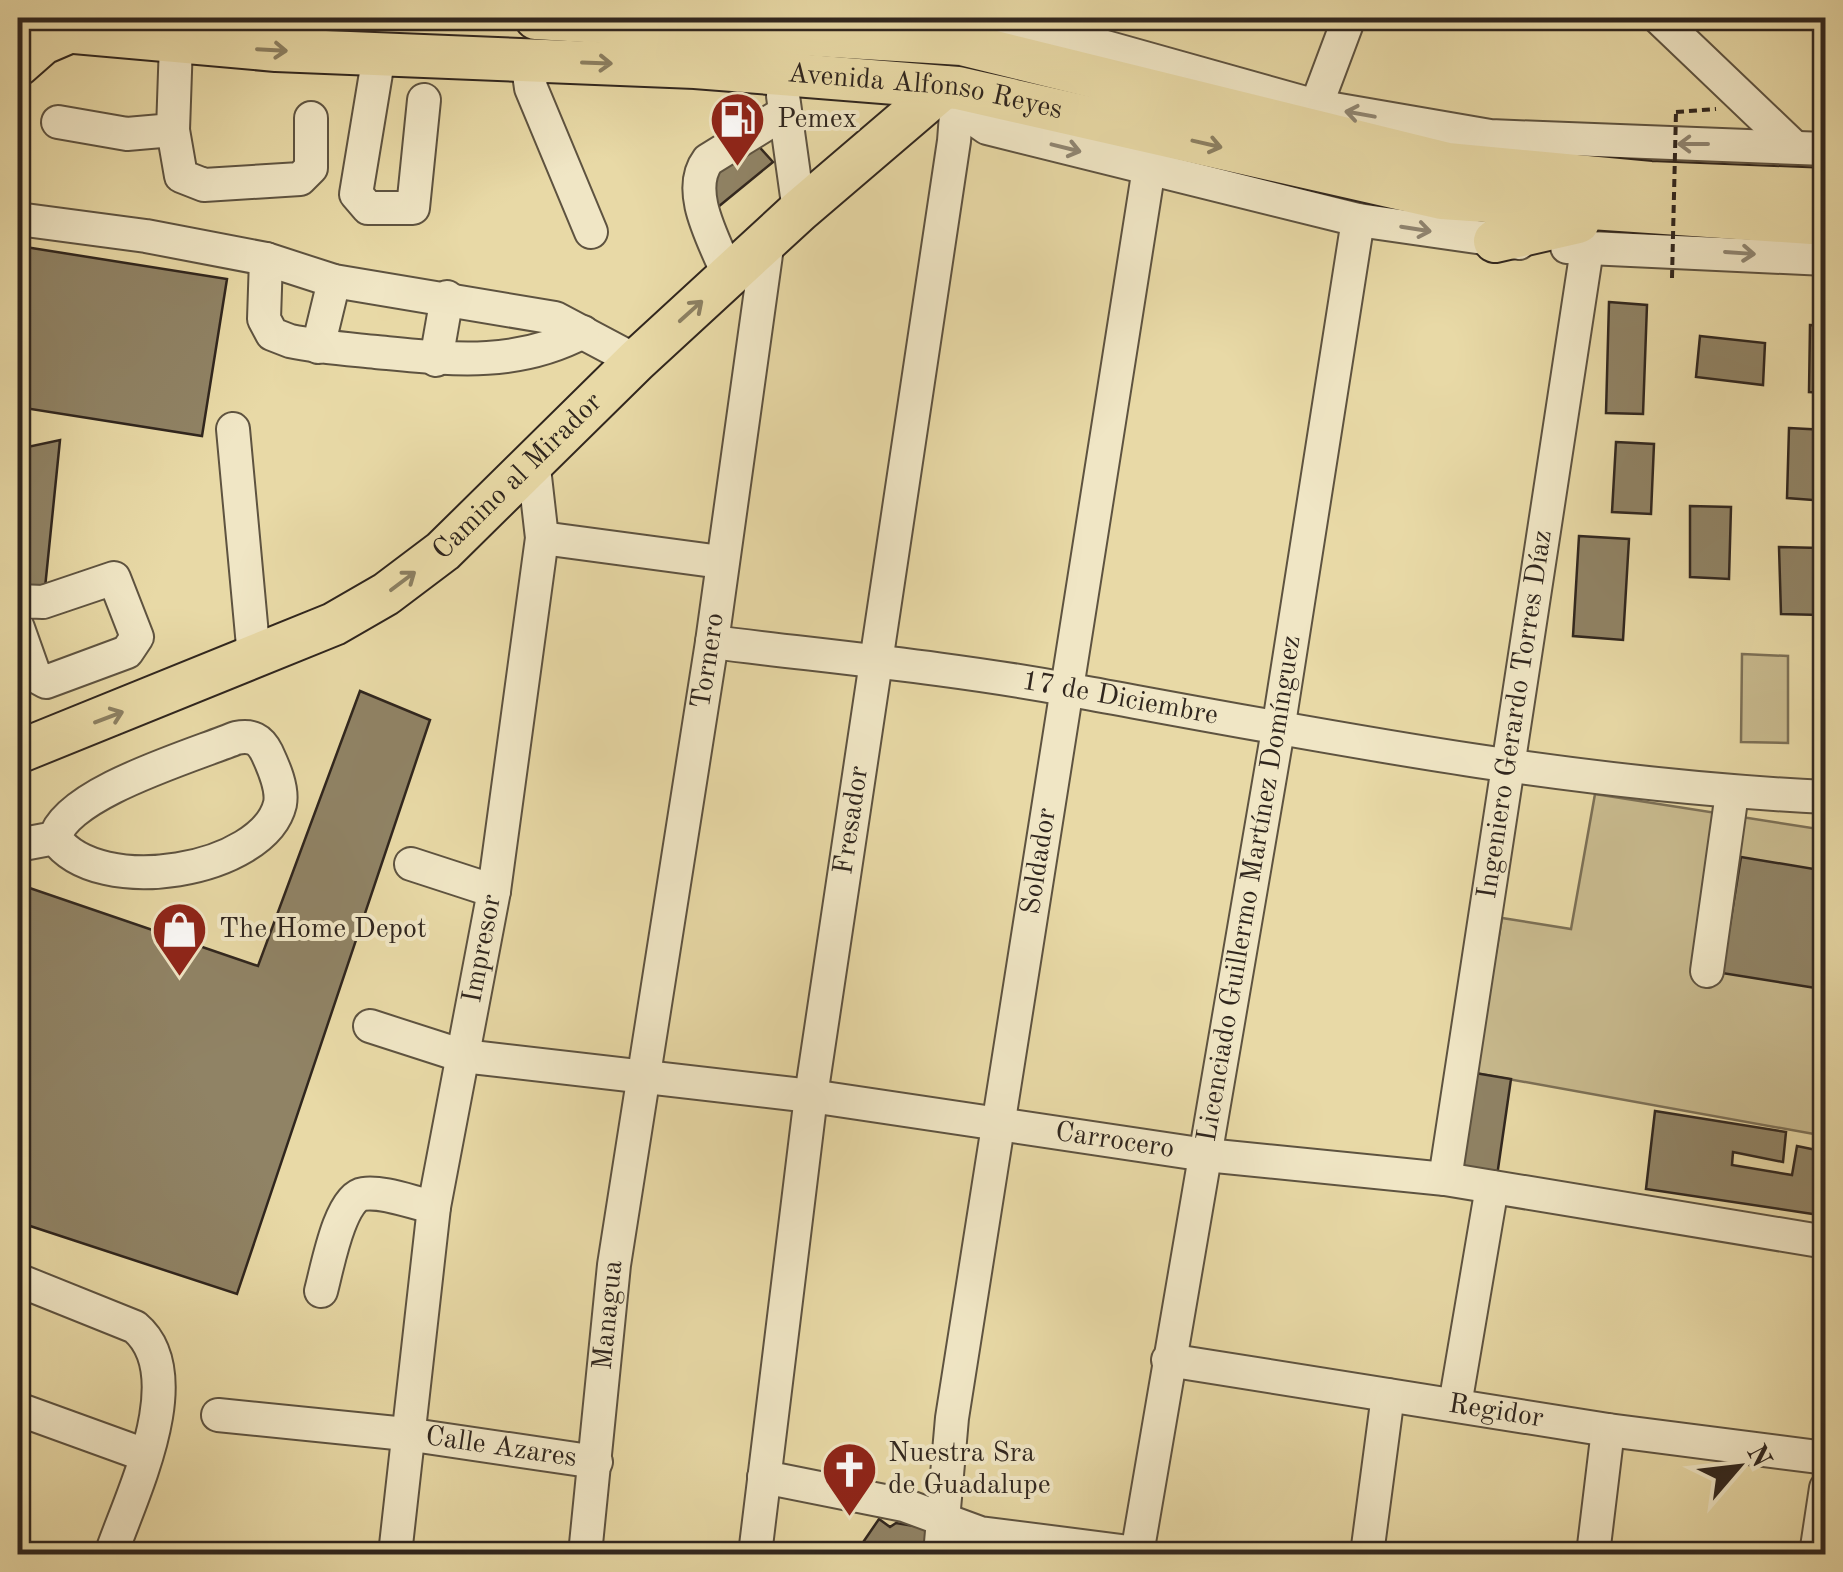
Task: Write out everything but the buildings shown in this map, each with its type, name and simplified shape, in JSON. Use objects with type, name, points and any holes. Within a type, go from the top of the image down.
[{"type":"main road","name":"Avenida Alfonso Reyes","points":[[536,18],[695,21],[793,54],[1442,198],[1618,213],[1826,224]]},
{"type":"main road","points":[[793,54],[865,18]]},
{"type":"main road","name":"Avenida Alfonso Reyes","points":[[18,27],[176,43],[695,67],[966,31],[1447,164],[1593,178],[1826,190]]},
{"type":"main road","points":[[18,65],[43,43],[71,30]]},
{"type":"main road","points":[[951,88],[966,31]]},
{"type":"main road","name":"Camino al Mirador","points":[[18,752],[334,624],[386,594],[442,551],[533,459],[799,211],[951,88]]},
{"type":"main road","points":[[1490,136],[1593,178]]},
{"type":"main road","points":[[1495,241],[1618,213]]},
{"type":"street","points":[[1316,106],[1349,18]]},
{"type":"street","points":[[1660,18],[1792,145]]},
{"type":"street","points":[[695,21],[695,67]]},
{"type":"street","points":[[966,31],[1035,27],[1108,32],[1316,106],[1490,136],[1558,142],[1792,145],[1826,149]]},
{"type":"street","points":[[176,43],[173,130],[181,176],[204,185],[300,179],[312,168],[311,118]]},
{"type":"street","points":[[379,54],[356,194],[368,208],[414,208],[424,100]]},
{"type":"street","points":[[793,54],[799,211]]},
{"type":"street","points":[[728,277],[698,192],[700,172],[793,54]]},
{"type":"street","points":[[527,60],[531,88],[591,232]]},
{"type":"street","points":[[951,88],[974,119],[988,128],[1358,220],[1495,241],[1826,258]]},
{"type":"street","name":"Fresador","points":[[755,1554],[811,1096],[954,141],[951,88]]},
{"type":"street","points":[[58,122],[127,134],[173,130]]},
{"type":"street","name":"Soldador","points":[[940,1554],[952,1418],[1150,168]]},
{"type":"street","points":[[18,220],[146,236],[266,259],[334,281],[555,318],[636,362]]},
{"type":"street","name":"Licenciado Guillermo Martínez Domínguez","points":[[1137,1554],[1278,730],[1358,220]]},
{"type":"street","name":"Tornero","points":[[641,1077],[712,642],[720,562],[768,240]]},
{"type":"street","name":"Ingeniero Gerardo Torres Díaz","points":[[1445,1179],[1587,248]]},
{"type":"street","points":[[266,259],[264,318],[272,334],[318,347],[436,360],[525,354],[556,347],[583,332]]},
{"type":"street","points":[[318,347],[334,281]]},
{"type":"street","points":[[436,360],[447,297]]},
{"type":"street","points":[[233,429],[254,658]]},
{"type":"street","name":"Impresor","points":[[394,1554],[434,1207],[494,891],[542,538],[533,459]]},
{"type":"street","points":[[542,538],[720,562]]},
{"type":"street","points":[[18,602],[44,602],[114,578],[137,637],[126,652],[46,682],[36,676],[18,628]]},
{"type":"street","name":"17 de Diciembre","points":[[712,642],[1068,689],[1278,730],[1508,768],[1732,793],[1826,797]]},
{"type":"street","points":[[250,736],[262,744],[281,791],[274,819],[247,844],[162,873],[136,874],[93,867],[69,854],[55,838],[59,824],[84,804],[236,738],[250,736]]},
{"type":"street","points":[[1707,971],[1732,793]]},
{"type":"street","points":[[18,845],[55,838]]},
{"type":"street","points":[[411,864],[494,891]]},
{"type":"street","name":"Carrocero","points":[[370,1026],[463,1056],[811,1096],[1206,1155],[1445,1179],[1826,1242]]},
{"type":"street","name":"Managua","points":[[586,1554],[606,1323],[641,1077]]},
{"type":"street","points":[[1455,1405],[1492,1186]]},
{"type":"street","points":[[321,1291],[344,1210],[353,1197],[366,1193],[434,1207]]},
{"type":"street","points":[[18,1280],[115,1317],[145,1336],[160,1366],[162,1389],[145,1456],[110,1554]]},
{"type":"street","name":"Regidor","points":[[1168,1360],[1608,1430],[1826,1458]]},
{"type":"street","points":[[1367,1554],[1388,1396]]},
{"type":"street","points":[[18,1408],[145,1456]]},
{"type":"street","name":"Calle Azares","points":[[218,1415],[406,1434],[596,1462]]},
{"type":"street","points":[[1593,1554],[1608,1430]]},
{"type":"street","points":[[764,1477],[904,1504],[980,1533],[1137,1554]]},
{"type":"street","points":[[1816,1554],[1826,1488]]},
{"type":"path","points":[[1672,278],[1676,112]]},
{"type":"shaded area","points":[[1742,654],[1788,656],[1788,743],[1741,742]]},
{"type":"shaded area","points":[[1595,794],[1825,830],[1825,1136],[1475,1073],[1502,918],[1571,929]]},
{"type":"place","name":"Pemex","points":[[738,169]]},
{"type":"place","name":"The Home Depot","points":[[180,979]]},
{"type":"place","name":"Nuestra Sra de Guadalupe","points":[[849,1519]]}]
